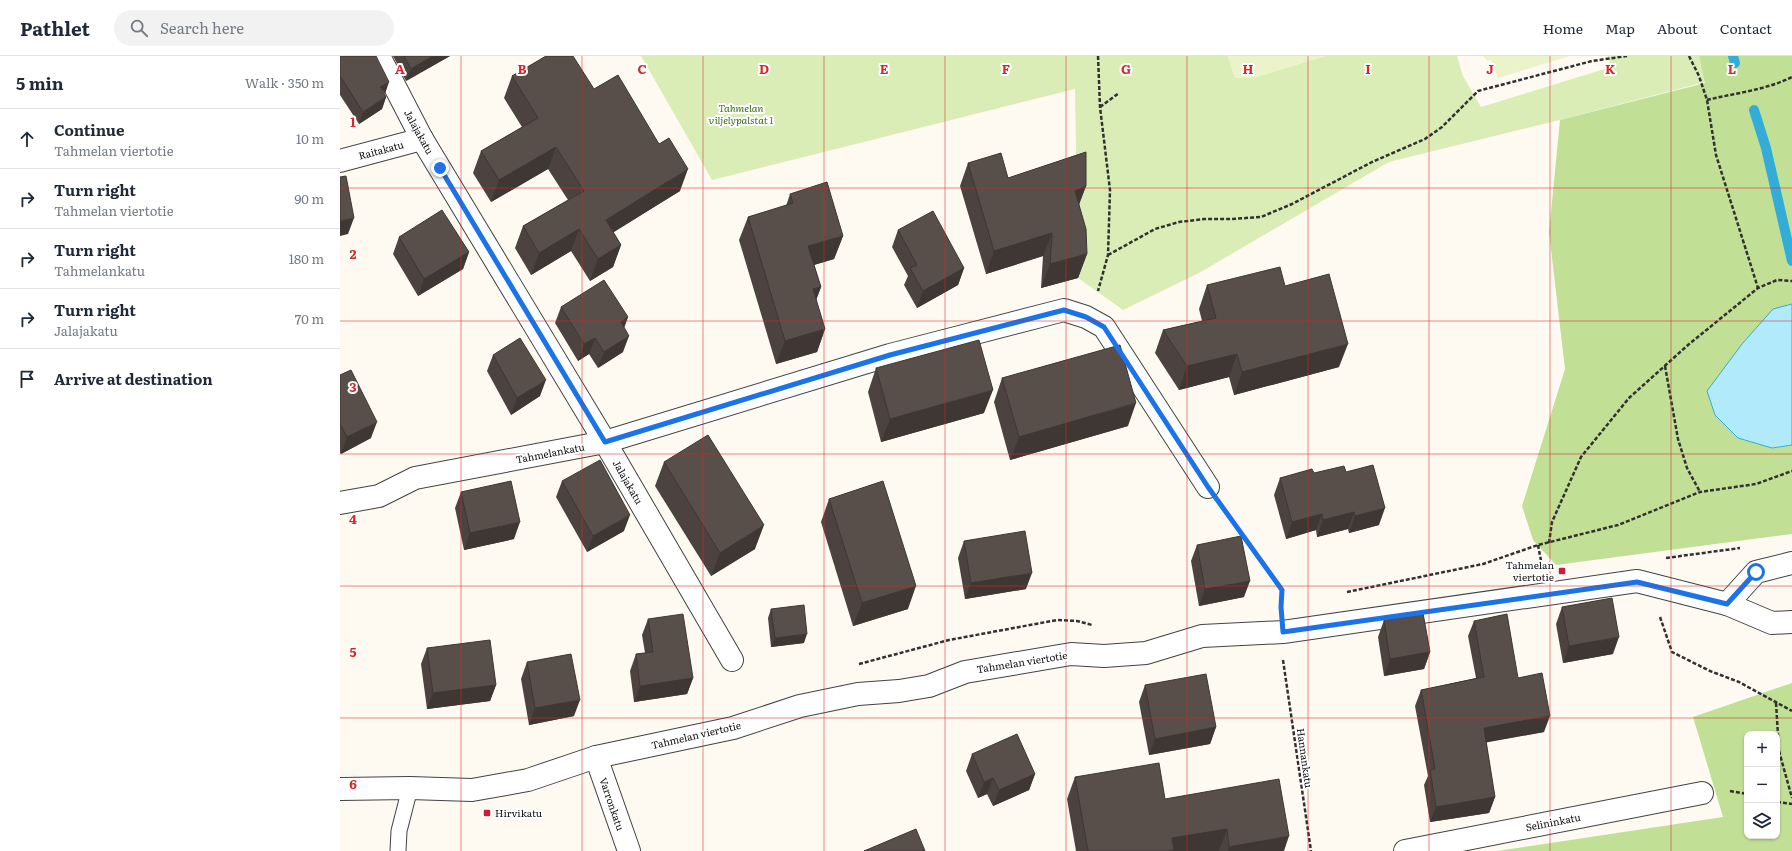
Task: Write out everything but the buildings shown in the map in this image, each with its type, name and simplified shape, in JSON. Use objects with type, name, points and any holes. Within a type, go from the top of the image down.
[{"type":"street","name":"Jalajakatu","points":[[379,56],[422,139],[605,442],[732,660]]},
{"type":"street","name":"Raitakatu","points":[[340,161],[422,139]]},
{"type":"street","name":"Tahmelankatu","points":[[340,503],[379,496],[415,478],[605,442],[890,355],[1064,310],[1086,317],[1104,327],[1208,487]]},
{"type":"street","points":[[1727,604],[1756,572],[1792,563]]},
{"type":"street","name":"Tahmelan viertotie","points":[[340,789],[410,788],[472,790],[528,780],[596,757],[733,728],[800,706],[858,694],[900,691],[929,686],[965,672],[1071,654],[1104,656],[1146,652],[1202,636],[1283,632],[1630,582],[1649,584],[1727,604],[1772,623],[1792,622]]},
{"type":"street","name":"Varronkatu","points":[[596,757],[629,851]]},
{"type":"street","name":"Selininkatu","points":[[1404,851],[1702,793]]},
{"type":"lane","points":[[398,851],[399,831],[410,788]]},
{"type":"path","points":[[1086,317],[1101,285],[1108,255],[1110,190],[1100,107],[1098,56]]},
{"type":"path","points":[[1108,255],[1155,229],[1179,222],[1204,219],[1261,217],[1292,204],[1372,162],[1425,139],[1442,128],[1478,91],[1592,61],[1627,56]]},
{"type":"path","points":[[1689,56],[1699,76],[1707,100],[1716,155],[1758,288]]},
{"type":"path","points":[[1707,100],[1776,85],[1792,77]]},
{"type":"path","points":[[1100,107],[1119,93]]},
{"type":"path","points":[[1549,543],[1552,522],[1581,457],[1629,398],[1758,288],[1777,280],[1792,281]]},
{"type":"path","points":[[1665,366],[1678,439],[1687,468],[1700,492]]},
{"type":"path","points":[[1208,487],[1282,590],[1281,607],[1283,632]]},
{"type":"path","points":[[1538,545],[1540,555]]},
{"type":"path","points":[[1649,584],[1672,652],[1710,671],[1739,682],[1792,711]]},
{"type":"path","name":"Hannankatu","points":[[1283,667],[1311,851]]},
{"type":"path","points":[[1776,702],[1779,751],[1792,798]]},
{"type":"path","points":[[1780,802],[1792,804]]},
{"type":"green space","name":"Tahmelan viljelypalstat 1","points":[[641,56],[1228,56],[1235,78],[1256,77],[1325,56],[1457,56],[1463,76],[1481,107],[1611,67],[1608,56],[1699,56],[1705,82],[1560,120],[1389,162],[1199,273],[1123,310],[1078,278],[1075,89],[712,180]]},
{"type":"green space","points":[[1228,56],[1325,56],[1256,77],[1235,78]]},
{"type":"green space","points":[[1483,56],[1570,56],[1498,78],[1491,60],[1487,61]]},
{"type":"green space","points":[[1699,56],[1792,56],[1792,304],[1773,309],[1772,448],[1792,445],[1792,534],[1556,565],[1533,540],[1522,506],[1565,369],[1549,232],[1560,120],[1705,83]]},
{"type":"green space","points":[[1792,683],[1792,851],[1497,851],[1723,817],[1693,717]]},
{"type":"water","points":[[1792,304],[1792,445],[1772,448],[1738,438],[1715,415],[1707,391],[1742,344],[1773,309]]},
{"type":"waterway","points":[[1733,56],[1735,63]]},
{"type":"waterway","points":[[1754,110],[1766,148],[1792,261]]},
{"type":"place","name":"Tahmelan viertotie","points":[[1562,571]]},
{"type":"place","name":"Hirvikatu","points":[[487,813]]},
{"type":"route","points":[[440,168],[605,442],[890,355],[1064,310],[1086,317],[1104,327],[1208,487],[1282,590],[1281,607],[1283,632],[1509,598],[1637,582],[1727,604],[1756,572]]}]
